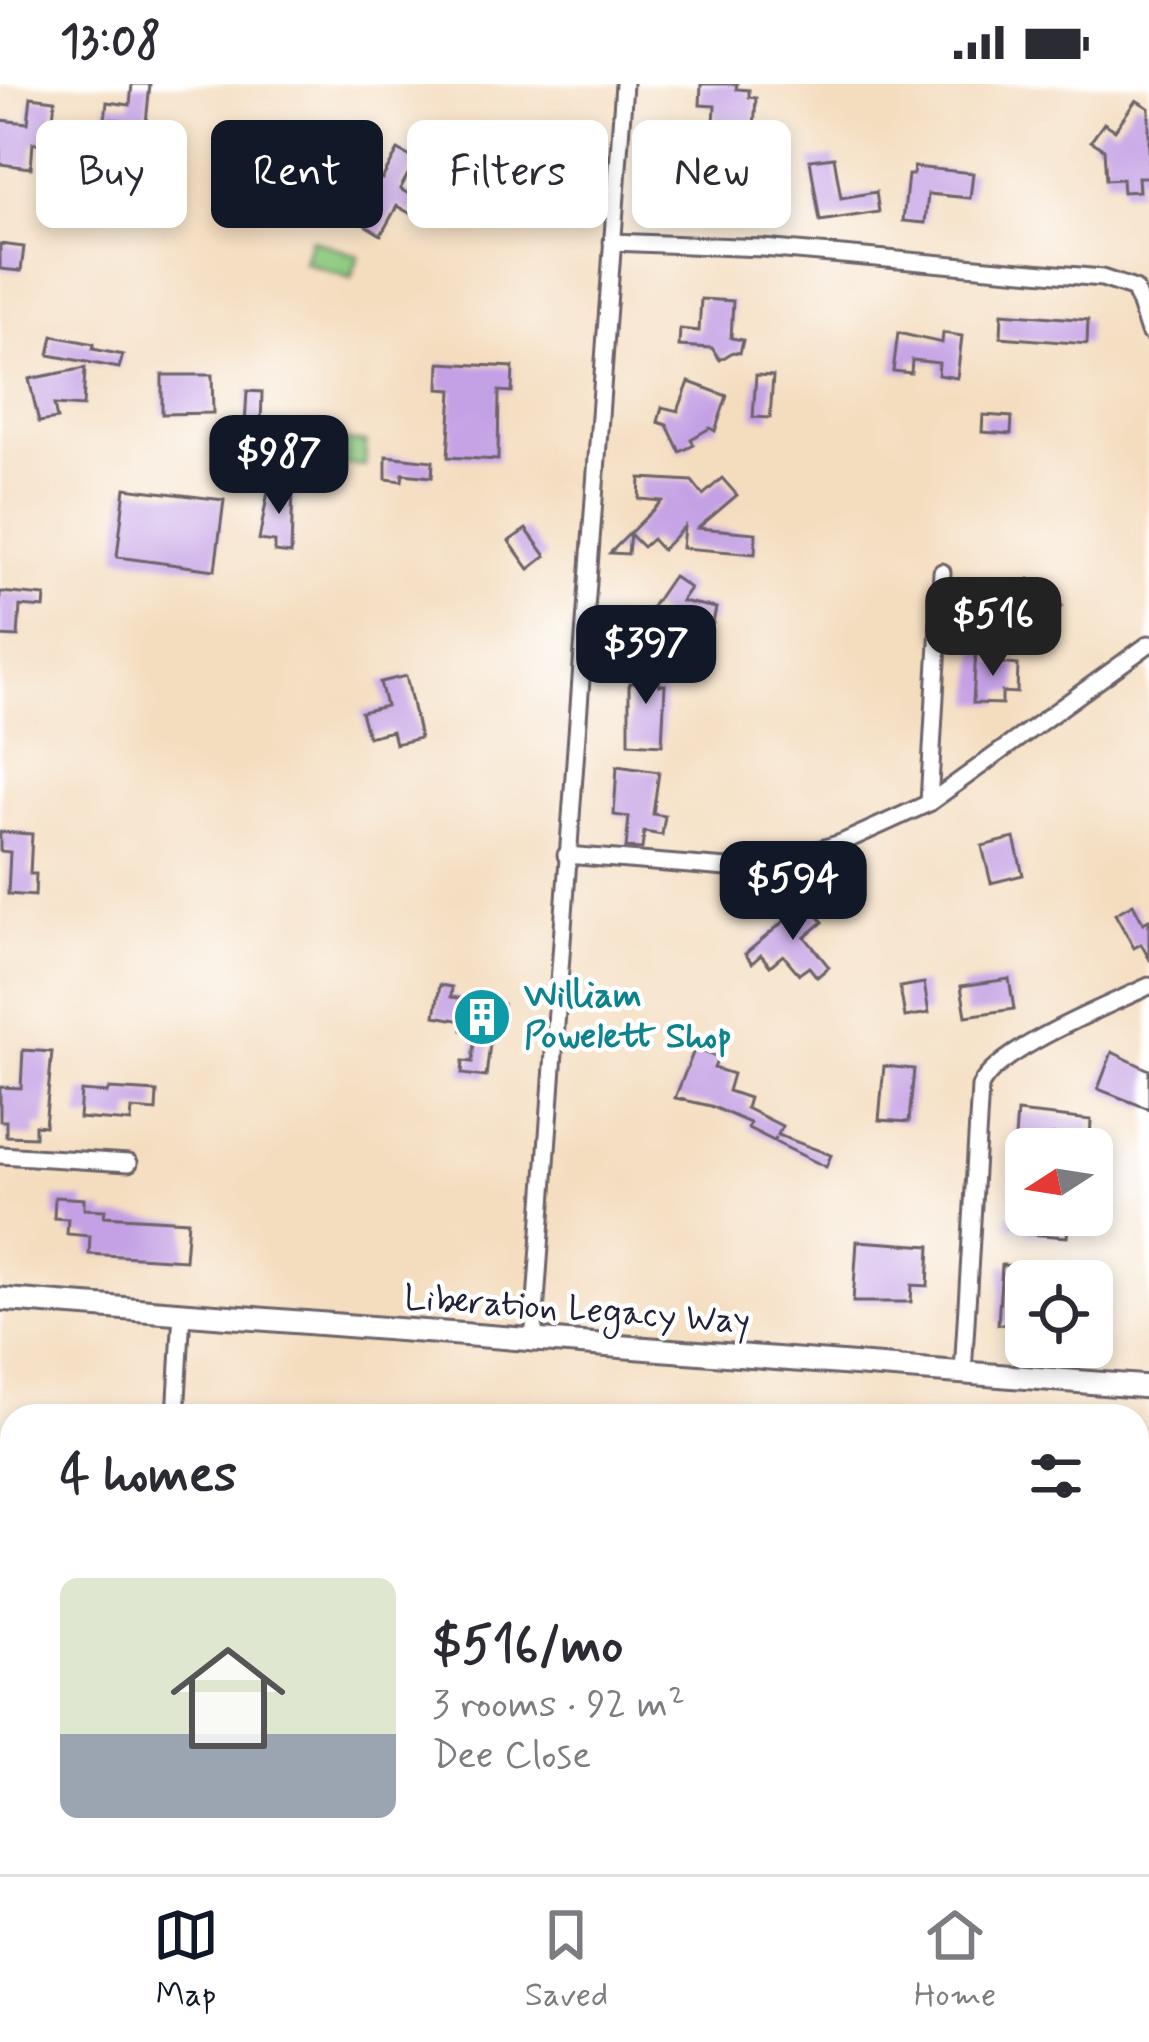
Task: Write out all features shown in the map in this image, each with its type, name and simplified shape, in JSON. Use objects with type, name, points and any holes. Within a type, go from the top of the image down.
[{"type":"main road","name":"Liberation Legacy Way","points":[[0,1299],[1149,1387]]},
{"type":"street","points":[[533,1342],[624,84]]},
{"type":"street","points":[[612,242],[763,248],[1102,278],[1136,290],[1149,332]]},
{"type":"street","points":[[929,803],[942,572]]},
{"type":"street","points":[[566,855],[752,870],[842,843],[929,803],[1149,644]]},
{"type":"street","points":[[963,1373],[980,1087],[985,1075],[1005,1057],[1149,986]]},
{"type":"street","points":[[0,1155],[129,1163]]},
{"type":"street","points":[[177,1404],[182,1312]]},
{"type":"green space","points":[[311,239],[359,256],[351,278],[304,262]]},
{"type":"green space","points":[[315,439],[366,443],[365,466],[314,462]]},
{"type":"building","points":[[132,84],[150,84],[146,120],[105,119],[107,102],[130,105]]},
{"type":"building","points":[[701,84],[737,84],[736,89],[749,90],[749,97],[756,98],[754,120],[714,120],[715,106],[700,105]]},
{"type":"building","points":[[31,97],[55,100],[53,120],[36,120],[31,168],[0,164],[0,120],[28,123]]},
{"type":"building","points":[[1136,100],[1149,108],[1149,177],[1138,177],[1139,191],[1123,192],[1122,179],[1106,180],[1104,149],[1091,141],[1104,123],[1115,130]]},
{"type":"building","points":[[398,150],[407,155],[407,176],[400,189],[407,193],[407,212],[397,206],[381,235],[370,228],[383,228],[383,177]]},
{"type":"building","points":[[834,157],[841,198],[876,192],[879,212],[820,221],[810,160]]},
{"type":"building","points":[[914,167],[973,173],[970,198],[928,194],[925,223],[903,221],[908,175],[913,175]]},
{"type":"building","points":[[0,244],[24,247],[21,271],[0,269]]},
{"type":"building","points":[[701,299],[733,301],[731,338],[743,340],[740,353],[720,360],[712,348],[679,346],[680,329],[699,331]]},
{"type":"building","points":[[1002,313],[1088,320],[1087,344],[1001,337]]},
{"type":"building","points":[[898,333],[942,343],[943,333],[962,336],[957,378],[938,375],[939,363],[912,360],[911,373],[893,371]]},
{"type":"building","points":[[53,336],[123,355],[119,368],[49,355]]},
{"type":"building","points":[[440,363],[513,367],[512,392],[499,391],[498,460],[448,457],[452,390],[439,389]]},
{"type":"building","points":[[85,368],[83,407],[54,405],[57,419],[39,422],[29,379]]},
{"type":"building","points":[[162,375],[212,375],[213,413],[162,414]]},
{"type":"building","points":[[756,375],[773,376],[770,418],[753,417]]},
{"type":"building","points":[[689,382],[727,396],[715,431],[710,428],[691,439],[694,445],[680,452],[667,425],[658,422],[662,407],[678,411]]},
{"type":"building","points":[[247,391],[262,392],[261,427],[245,426]]},
{"type":"building","points":[[983,415],[1012,417],[1011,434],[982,432]]},
{"type":"building","points":[[386,456],[433,461],[432,477],[403,474],[402,481],[386,479]]},
{"type":"building","points":[[640,478],[692,481],[703,495],[722,478],[737,495],[698,528],[756,533],[755,554],[682,548],[684,527],[662,550],[652,539],[643,547],[630,534],[628,554],[610,553],[662,501],[639,499]]},
{"type":"building","points":[[270,481],[293,484],[291,554],[275,552],[275,542],[259,540]]},
{"type":"building","points":[[125,488],[224,500],[215,570],[117,557]]},
{"type":"building","points":[[526,529],[546,556],[529,569],[509,541]]},
{"type":"building","points":[[673,576],[690,588],[681,601],[716,608],[713,623],[690,618],[673,643],[654,629],[663,616],[651,608]]},
{"type":"building","points":[[1029,579],[1062,606],[1035,633],[1017,615],[1030,601],[1019,590]]},
{"type":"building","points":[[0,592],[45,596],[44,608],[20,606],[18,637],[0,636]]},
{"type":"building","points":[[976,649],[991,650],[991,662],[1018,665],[1017,693],[1002,692],[1002,704],[973,703]]},
{"type":"building","points":[[634,666],[654,667],[654,675],[660,675],[659,685],[665,685],[662,745],[629,743],[629,683],[633,683]]},
{"type":"building","points":[[406,676],[420,738],[395,744],[392,731],[368,737],[361,712],[386,706],[380,682]]},
{"type":"building","points":[[617,766],[659,772],[653,814],[665,816],[662,835],[644,832],[642,849],[626,848],[629,817],[614,815]]},
{"type":"building","points":[[0,832],[32,834],[30,874],[36,874],[35,896],[8,894],[10,852],[0,851]]},
{"type":"building","points":[[1014,838],[1023,875],[991,883],[982,846]]},
{"type":"building","points":[[807,902],[823,922],[805,937],[829,967],[817,977],[809,967],[799,974],[783,955],[770,966],[761,955],[752,963],[745,954]]},
{"type":"building","points":[[1133,904],[1143,923],[1149,920],[1149,958],[1141,944],[1134,948],[1115,914]]},
{"type":"building","points":[[1009,979],[1014,1009],[966,1016],[961,986]]},
{"type":"building","points":[[924,983],[929,1013],[905,1017],[900,987]]},
{"type":"building","points":[[440,985],[452,987],[451,997],[503,1004],[498,1035],[491,1035],[486,1077],[462,1074],[463,1061],[472,1062],[475,1033],[462,1030],[463,1021],[435,1016]]},
{"type":"building","points":[[695,1048],[718,1058],[714,1068],[733,1074],[728,1091],[749,1098],[746,1108],[782,1126],[778,1135],[831,1155],[826,1167],[775,1142],[776,1137],[774,1141],[748,1128],[750,1123],[711,1106],[675,1098]]},
{"type":"building","points":[[23,1050],[52,1052],[45,1126],[35,1125],[35,1137],[6,1136],[6,1121],[0,1121],[0,1087],[21,1088]]},
{"type":"building","points":[[1112,1052],[1149,1070],[1149,1109],[1098,1089]]},
{"type":"building","points":[[884,1066],[914,1069],[909,1122],[879,1120]]},
{"type":"building","points":[[109,1089],[157,1092],[156,1111],[132,1109],[131,1122],[79,1118],[81,1091],[107,1093]]},
{"type":"building","points":[[1017,1112],[1091,1120],[1091,1128],[1016,1128]]},
{"type":"building","points":[[55,1197],[84,1199],[84,1209],[105,1210],[104,1216],[188,1221],[185,1260],[89,1254],[90,1236],[67,1234],[68,1219],[54,1218]]},
{"type":"building","points":[[857,1241],[930,1246],[928,1286],[912,1285],[911,1302],[853,1302]]},
{"type":"building","points":[[1002,1265],[1005,1265],[1005,1324],[998,1324]]},
{"type":"place","name":"William Powelett Shop","points":[[482,1017]]}]
